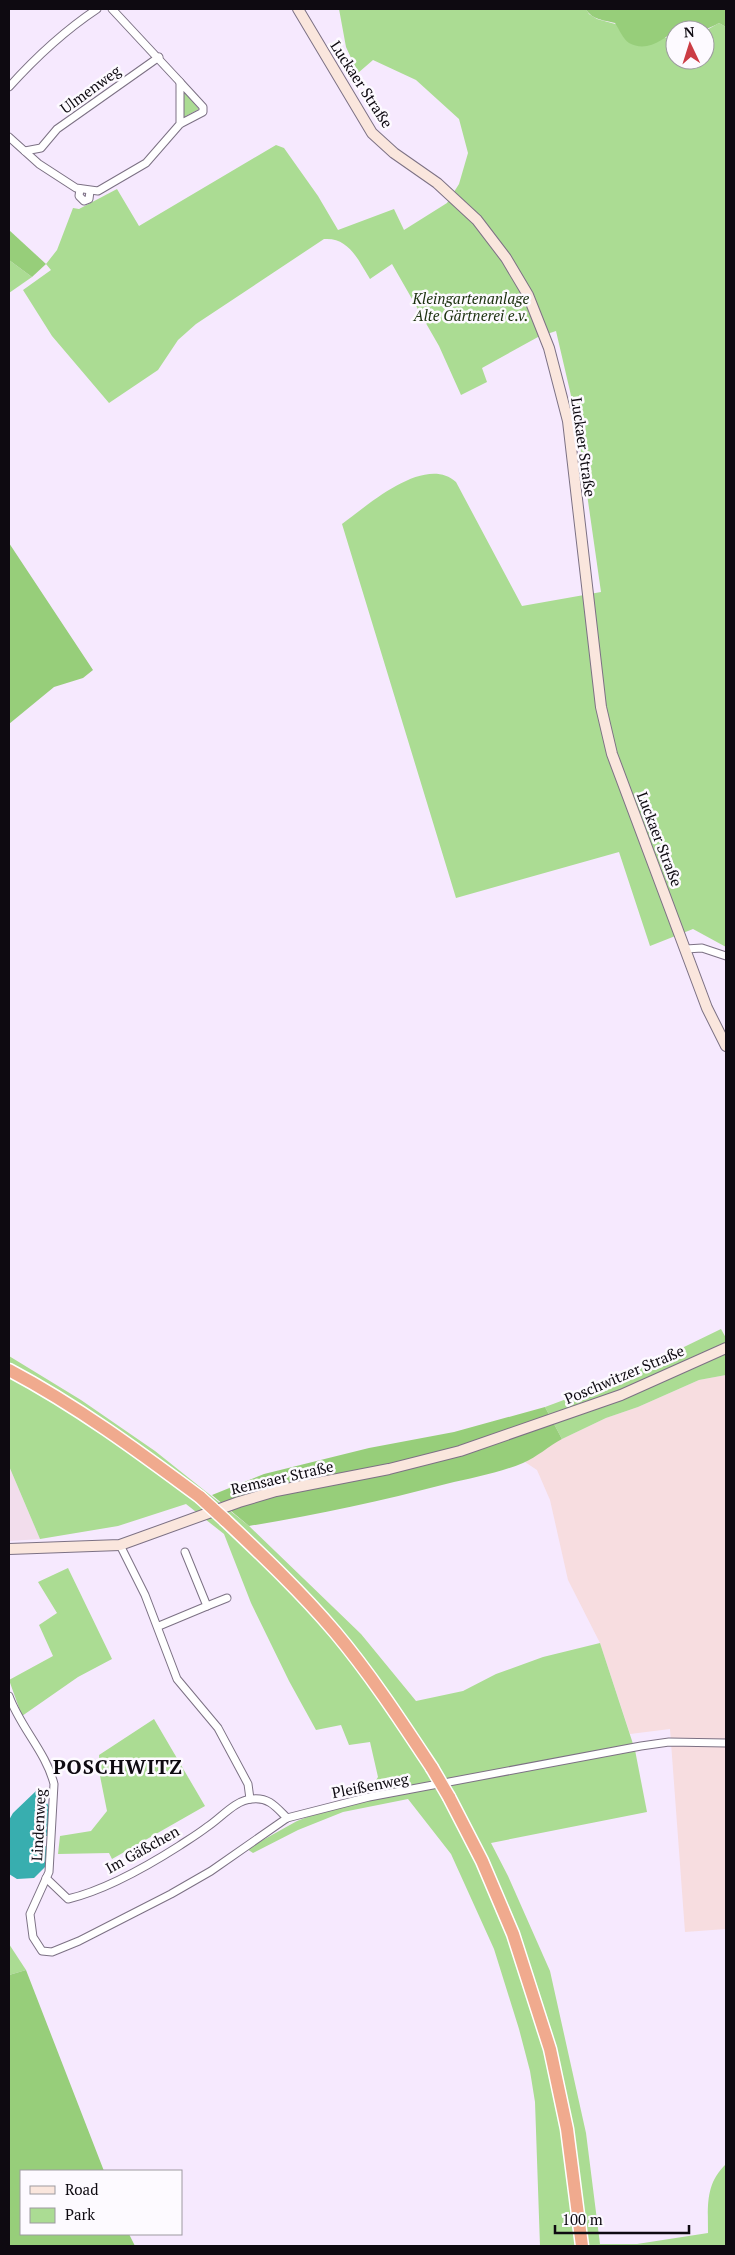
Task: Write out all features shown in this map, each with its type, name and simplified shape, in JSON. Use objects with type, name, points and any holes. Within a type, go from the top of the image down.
[{"type":"highway","points":[[9,1370],[70,1405],[119,1437],[200,1497],[290,1582],[334,1631],[392,1706],[432,1768],[482,1861],[513,1934],[550,2049],[568,2129],[582,2242]]},
{"type":"street","points":[[9,87],[35,58],[69,28],[97,9]]},
{"type":"street","points":[[9,137],[39,164],[78,188],[98,191],[146,163],[180,124],[202,112],[204,107],[112,9]]},
{"type":"street","name":"Luckaer Straße","points":[[298,9],[372,133],[394,153],[437,183],[478,220],[506,258],[528,295],[549,348],[568,421],[601,707],[610,745],[707,1008],[726,1046]]},
{"type":"street","name":"Ulmenweg","points":[[41,148],[58,129],[159,57]]},
{"type":"street","points":[[180,82],[180,124]]},
{"type":"street","points":[[24,152],[41,148],[39,164]]},
{"type":"street","points":[[686,949],[702,948],[726,956]]},
{"type":"street","name":"Poschwitzer Straße","points":[[532,1427],[622,1395],[726,1348]]},
{"type":"street","name":"Remsaer Straße","points":[[9,1549],[120,1545],[239,1502],[276,1491],[389,1469],[460,1451],[532,1427]]},
{"type":"street","points":[[120,1545],[159,1626],[177,1679],[218,1728],[248,1784],[250,1799],[270,1801],[287,1818]]},
{"type":"street","points":[[185,1552],[207,1606]]},
{"type":"street","points":[[159,1626],[227,1598]]},
{"type":"street","name":"Lindenweg","points":[[9,1696],[19,1721],[51,1772],[54,1784],[49,1872],[30,1914],[33,1937],[42,1951],[52,1952]]},
{"type":"street","name":"Pleißenweg","points":[[52,1952],[79,1941],[171,1894],[211,1871],[287,1818],[369,1797],[641,1746],[669,1742],[726,1743]]},
{"type":"street","name":"Im Gäßchen","points":[[46,1878],[68,1898],[87,1894],[176,1848],[209,1826],[233,1806],[250,1799]]},
{"type":"shaded area","points":[[586,9],[726,9],[726,27],[719,23],[715,25],[715,20],[665,20],[665,37],[649,46],[636,46],[627,41],[615,23],[595,17]]},
{"type":"shaded area","points":[[9,230],[46,264],[32,277],[9,260]]},
{"type":"shaded area","points":[[9,543],[93,670],[83,678],[54,687],[9,724]]},
{"type":"shaded area","points":[[726,1375],[726,1929],[685,1932],[670,1729],[630,1734],[600,1643],[568,1580],[550,1500],[537,1470],[525,1462],[547,1446],[606,1418],[638,1407],[699,1380]]},
{"type":"shaded area","points":[[545,1407],[562,1439],[528,1461],[514,1467],[348,1507],[249,1526],[212,1495],[264,1474],[369,1448],[454,1432]]},
{"type":"shaded area","points":[[9,1466],[40,1539],[9,1541]]},
{"type":"shaded area","points":[[36,1791],[40,1792],[50,1808],[47,1836],[41,1836],[40,1843],[47,1847],[45,1867],[34,1878],[17,1879],[9,1874],[9,1820],[13,1813]]},
{"type":"shaded area","points":[[26,1970],[104,2170],[20,2170],[20,2235],[130,2235],[135,2246],[9,2246],[9,1975]]},
{"type":"green space","name":"Kleingartenanlage Alte Gärtnerei e.v.","points":[[339,9],[586,9],[589,14],[597,19],[665,38],[665,70],[715,70],[715,25],[719,23],[726,27],[726,947],[693,929],[650,946],[619,852],[456,898],[342,524],[366,505],[397,485],[429,474],[443,475],[456,482],[522,606],[601,592],[576,417],[556,331],[538,337],[482,368],[487,382],[461,395],[439,346],[392,264],[370,279],[352,251],[333,239],[324,239],[196,324],[178,340],[158,370],[109,403],[52,336],[23,290],[51,270],[46,264],[57,250],[73,208],[79,209],[117,189],[139,226],[276,145],[284,148],[318,196],[338,230],[394,209],[404,230],[447,203],[459,184],[468,153],[459,119],[416,80],[373,60],[358,73],[346,47]]},
{"type":"green space","points":[[184,92],[199,109],[184,117]]},
{"type":"green space","points":[[9,260],[32,277],[9,293]]},
{"type":"green space","points":[[721,1329],[726,1338],[726,1375],[699,1380],[638,1407],[606,1418],[562,1439],[545,1407],[612,1382]]},
{"type":"green space","points":[[9,1356],[81,1400],[155,1451],[249,1526],[361,1634],[416,1701],[463,1691],[496,1674],[543,1657],[600,1643],[635,1750],[647,1812],[491,1843],[508,1876],[550,1971],[586,2133],[600,2244],[637,2244],[708,2233],[708,2205],[711,2188],[714,2179],[726,2164],[726,2246],[540,2246],[535,2102],[530,2071],[494,1949],[451,1854],[408,1799],[343,1812],[298,1830],[253,1853],[247,1849],[297,1821],[367,1794],[378,1777],[370,1742],[349,1745],[341,1725],[316,1730],[289,1681],[251,1603],[224,1534],[186,1504],[118,1526],[40,1539],[9,1466]]},
{"type":"green space","points":[[68,1568],[112,1659],[78,1677],[22,1716],[9,1680],[53,1656],[39,1625],[57,1613],[38,1582]]},
{"type":"green space","points":[[154,1719],[205,1806],[112,1859],[109,1853],[58,1854],[60,1836],[91,1831],[107,1811],[100,1776],[99,1755]]},
{"type":"green space","points":[[9,1944],[26,1970],[9,1975]]},
{"type":"district","name":"POSCHWITZ","points":[[118,1766]]}]
